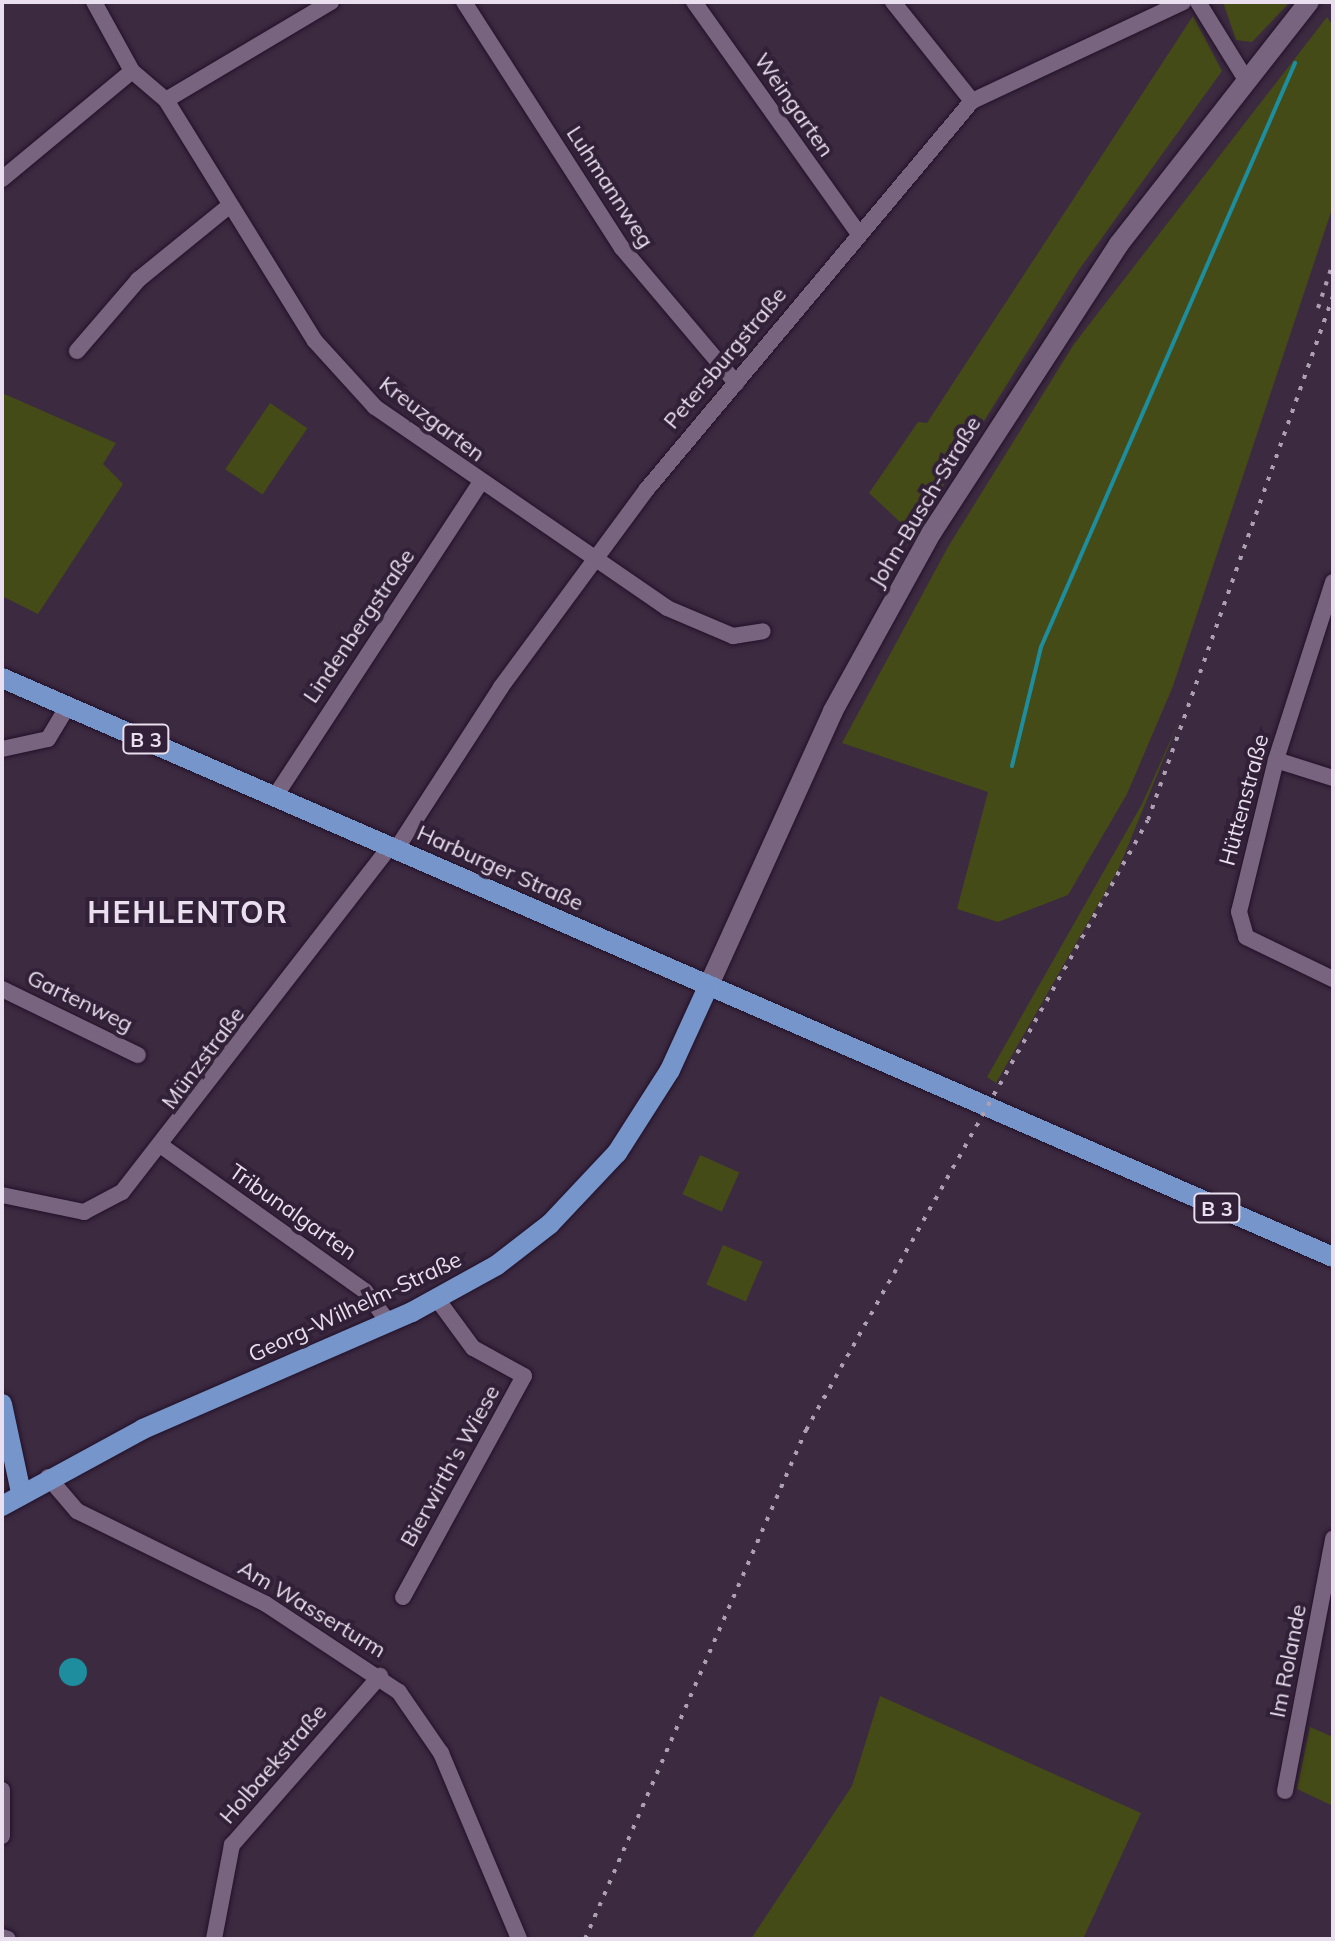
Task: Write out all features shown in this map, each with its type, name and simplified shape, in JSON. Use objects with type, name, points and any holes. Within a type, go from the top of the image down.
[{"type":"main road","points":[[1245,78],[1309,2]]},
{"type":"main road","name":"John-Busch-Straße","points":[[708,987],[833,711],[932,532],[1119,244],[1245,78]]},
{"type":"main road","name":"Harburger Straße","points":[[2,678],[276,795],[977,1106],[1333,1257]]},
{"type":"main road","name":"Georg-Wilhelm-Straße","points":[[2,1506],[48,1477],[437,1299],[524,1245],[590,1185],[657,1093],[708,987]]},
{"type":"main road","points":[[2,1404],[21,1493]]},
{"type":"street","name":"Kreuzgarten","points":[[94,2],[132,71],[166,100],[229,206],[330,362],[375,407],[591,563],[733,636],[763,631]]},
{"type":"street","points":[[166,100],[331,2]]},
{"type":"street","name":"Luhmannweg","points":[[464,2],[622,248],[736,383]]},
{"type":"street","name":"Weingarten","points":[[694,2],[858,233]]},
{"type":"street","points":[[893,2],[972,101]]},
{"type":"street","name":"Petersburgstraße","points":[[394,847],[591,563],[858,233],[972,101],[1183,2]]},
{"type":"street","points":[[1198,2],[1245,78]]},
{"type":"street","points":[[2,179],[132,71]]},
{"type":"street","points":[[77,351],[138,280],[229,206]]},
{"type":"street","name":"Lindenbergstraße","points":[[276,795],[480,483]]},
{"type":"street","name":"Hüttenstraße","points":[[1333,582],[1328,613],[1276,760],[1240,925],[1258,944],[1333,979]]},
{"type":"street","points":[[2,749],[48,739],[67,707]]},
{"type":"street","points":[[1276,760],[1333,778]]},
{"type":"street","name":"Münzstraße","points":[[2,1195],[84,1212],[122,1192],[163,1147],[394,847]]},
{"type":"street","name":"Gartenweg","points":[[2,989],[138,1055]]},
{"type":"street","name":"Tribunalgarten","points":[[163,1147],[365,1291],[388,1322]]},
{"type":"street","name":"Bierwirth's Wiese","points":[[403,1597],[524,1376],[473,1348],[437,1299]]},
{"type":"street","name":"Am Wasserturm","points":[[48,1477],[77,1511],[266,1604],[380,1676],[430,1731],[519,1939]]},
{"type":"street","name":"Im Rolande","points":[[1285,1791],[1333,1539]]},
{"type":"street","name":"Holbaekstraße","points":[[214,1939],[232,1845],[380,1676]]},
{"type":"street","points":[[2,1790],[2,1836]]},
{"type":"street","points":[[2,1937],[8,1939]]},
{"type":"green space","points":[[1223,2],[1290,2],[1252,42],[1236,40]]},
{"type":"green space","points":[[1193,16],[1222,71],[1078,271],[913,534],[869,493],[918,422],[927,423]]},
{"type":"green space","points":[[1327,17],[1333,26],[1333,206],[1173,686],[1127,794],[1068,895],[998,922],[957,909],[988,792],[842,743],[948,547],[1074,344]]},
{"type":"green space","points":[[2,393],[116,443],[103,464],[123,484],[38,614],[2,596]]},
{"type":"green space","points":[[270,403],[307,428],[263,494],[225,469]]},
{"type":"green space","points":[[1180,719],[1118,870],[996,1083],[987,1077],[1142,804]]},
{"type":"green space","points":[[700,1155],[739,1172],[722,1212],[683,1194]]},
{"type":"green space","points":[[723,1245],[763,1262],[746,1301],[706,1285]]},
{"type":"green space","points":[[880,1696],[1141,1813],[1083,1939],[751,1939],[852,1786]]},
{"type":"green space","points":[[1310,1727],[1333,1737],[1333,1806],[1297,1789]]},
{"type":"water","points":[[73,1658],[83,1662],[87,1672],[83,1682],[73,1686],[63,1682],[59,1672],[63,1662]]},
{"type":"waterway","points":[[1012,766],[1041,647],[1295,63]]},
{"type":"railway","points":[[1318,308],[1333,263]]},
{"type":"railway","points":[[585,1939],[806,1430],[1148,820],[1333,296]]},
{"type":"district","name":"HEHLENTOR","points":[[188,912]]}]
